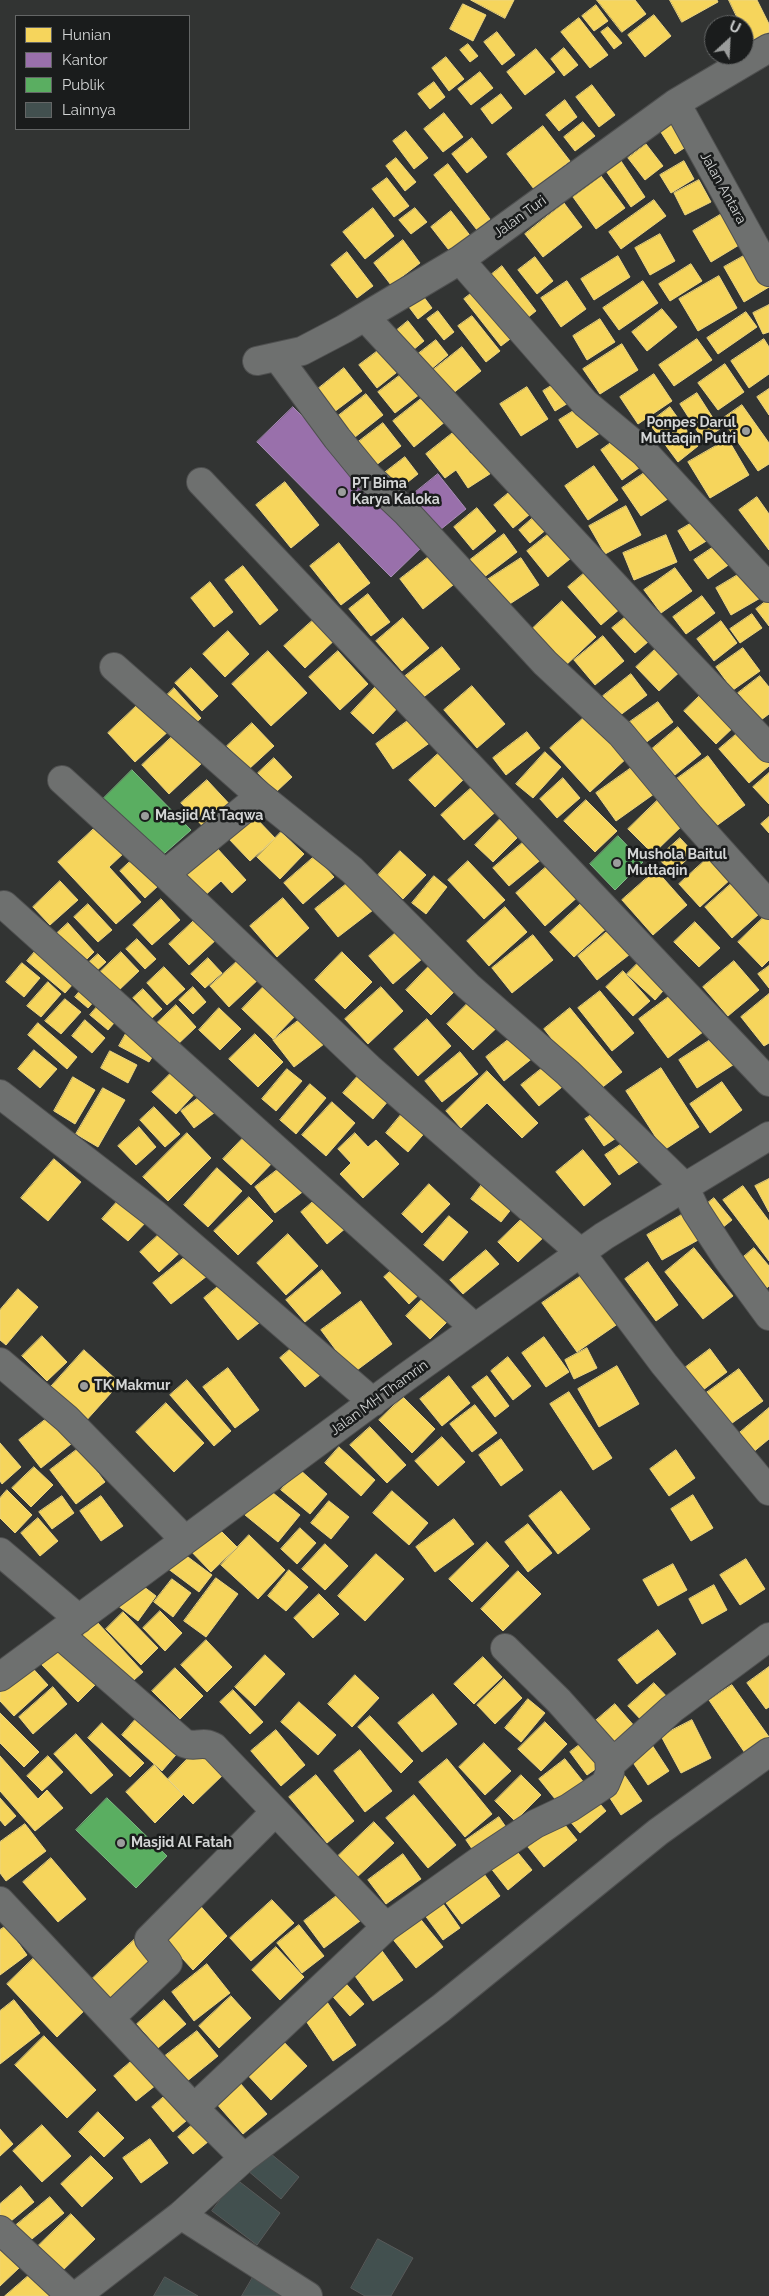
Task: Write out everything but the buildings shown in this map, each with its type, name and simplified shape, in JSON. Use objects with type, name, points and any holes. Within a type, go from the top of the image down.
[{"type":"street","name":"Jalan Turi","points":[[769,48],[676,103],[460,260],[366,316],[302,351],[268,360],[369,477],[406,512],[545,663],[621,734],[690,817],[769,905]]},
{"type":"street","name":"Jalan Antara","points":[[676,103],[769,272]]},
{"type":"street","points":[[460,260],[585,403],[645,453],[769,588]]},
{"type":"street","points":[[366,316],[643,616],[769,748]]},
{"type":"street","points":[[201,482],[769,1082]]},
{"type":"street","points":[[114,668],[260,796],[352,870],[468,986],[568,1073],[684,1186],[696,1211],[728,1260],[769,1316]]},
{"type":"street","points":[[62,780],[165,874],[369,1068],[580,1252],[664,1364],[769,1491]]},
{"type":"street","points":[[165,874],[260,796]]},
{"type":"street","points":[[4,905],[475,1328]]},
{"type":"street","points":[[0,1094],[156,1214],[373,1402]]},
{"type":"street","name":"Jalan MH Thamrin","points":[[0,1676],[580,1252],[684,1186],[766,1144]]},
{"type":"street","points":[[0,1362],[67,1420],[185,1540]]},
{"type":"street","points":[[0,1552],[69,1626],[184,1743],[189,1745],[206,1742],[214,1747],[386,1927]]},
{"type":"street","points":[[611,1764],[672,1710],[769,1637]]},
{"type":"street","points":[[194,2108],[386,1927],[527,1830],[589,1796],[605,1784],[610,1772],[611,1764],[609,1757],[558,1701],[505,1648]]},
{"type":"street","points":[[76,2296],[181,2215],[244,2158],[440,2008],[658,1832],[769,1752]]},
{"type":"street","points":[[110,2018],[168,1963],[149,1942],[149,1939],[275,1812]]},
{"type":"street","points":[[0,1901],[194,2108],[244,2158]]},
{"type":"street","points":[[181,2215],[308,2296]]},
{"type":"street","points":[[0,2230],[71,2296]]},
{"type":"place","name":"Ponpes Darul Muttaqin Putri","points":[[746,431]]},
{"type":"place","name":"PT Bima Karya Kaloka","points":[[342,492]]},
{"type":"place","name":"Masjid At Taqwa","points":[[145,816]]},
{"type":"place","name":"Mushola Baitul Muttaqin","points":[[617,863]]},
{"type":"place","name":"TK Makmur","points":[[84,1386]]},
{"type":"place","name":"Masjid Al Fatah","points":[[121,1843]]}]
